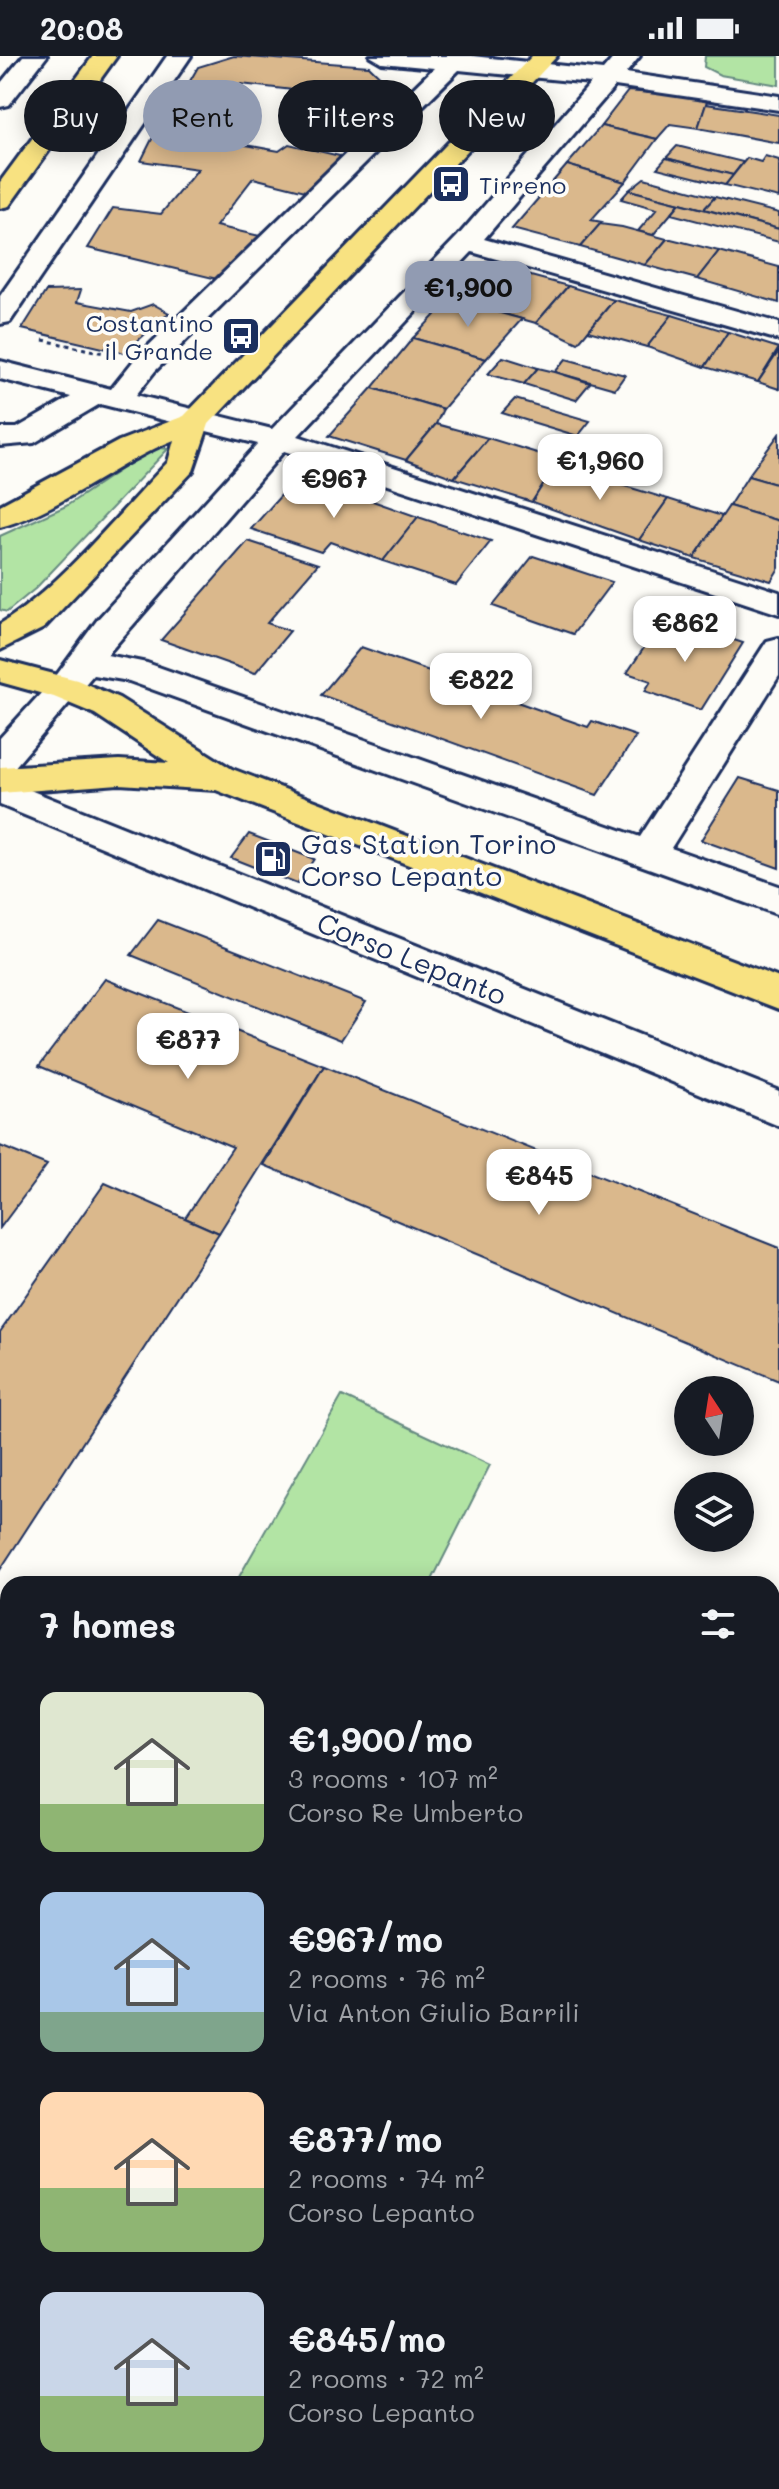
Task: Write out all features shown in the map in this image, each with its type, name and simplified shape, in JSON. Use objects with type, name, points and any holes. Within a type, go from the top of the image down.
[{"type":"main road","points":[[0,200],[105,56]]},
{"type":"main road","points":[[0,517],[87,473],[130,447],[195,422],[539,63]]},
{"type":"main road","points":[[0,639],[32,620],[51,602],[182,465],[195,422]]},
{"type":"main road","points":[[0,671],[74,675],[107,706],[219,778],[779,994]]},
{"type":"main road","points":[[0,780],[119,772],[219,778]]},
{"type":"street","points":[[0,100],[35,56]]},
{"type":"street","points":[[0,316],[179,56]]},
{"type":"street","points":[[380,56],[539,63],[612,78],[779,103]]},
{"type":"street","points":[[380,56],[403,80]]},
{"type":"street","points":[[0,760],[74,675],[110,627],[279,440],[467,242],[628,56]]},
{"type":"street","points":[[423,93],[457,59]]},
{"type":"street","points":[[0,437],[23,437],[107,397],[145,365],[363,152]]},
{"type":"street","points":[[467,242],[779,332]]},
{"type":"street","points":[[0,370],[195,422],[279,440],[779,603]]},
{"type":"street","points":[[649,853],[779,649]]},
{"type":"street","points":[[74,675],[135,671],[779,901]]},
{"type":"street","name":"Corso Lepanto","points":[[0,791],[779,1109]]},
{"type":"path","points":[[42,340],[113,355]]},
{"type":"green space","points":[[705,56],[779,56],[779,85],[720,75],[704,67]]},
{"type":"green space","points":[[154,447],[168,449],[36,588],[7,612],[0,610],[0,536],[66,506]]},
{"type":"green space","points":[[342,1396],[490,1465],[434,1576],[240,1576]]},
{"type":"building","points":[[234,56],[369,66],[384,80],[278,80],[278,88],[262,86],[262,80],[191,80],[198,67]]},
{"type":"building","points":[[628,91],[708,98],[698,128],[670,124],[657,139],[601,126]]},
{"type":"building","points":[[706,104],[779,115],[779,143],[698,128]]},
{"type":"building","points":[[601,126],[657,139],[625,182],[567,165]]},
{"type":"building","points":[[677,146],[743,162],[733,175],[666,158]]},
{"type":"building","points":[[262,148],[278,152],[323,152],[344,157],[309,192],[253,178],[216,226],[260,236],[217,279],[88,248],[113,208],[161,214],[198,169],[141,161],[146,152],[262,152]]},
{"type":"building","points":[[765,156],[779,160],[779,198],[725,185],[747,158],[761,162]]},
{"type":"building","points":[[666,158],[733,175],[725,185],[657,168]]},
{"type":"building","points":[[567,165],[625,182],[591,220],[602,222],[580,247],[512,229]]},
{"type":"building","points":[[644,178],[715,197],[704,209],[629,190]]},
{"type":"building","points":[[629,190],[680,203],[653,235],[638,231],[657,209],[621,199]]},
{"type":"building","points":[[715,197],[779,213],[779,229],[704,209]]},
{"type":"building","points":[[680,203],[779,229],[779,242],[671,214]]},
{"type":"building","points":[[600,224],[667,239],[645,265],[580,247]]},
{"type":"building","points":[[667,239],[719,251],[697,279],[645,265]]},
{"type":"building","points":[[719,251],[779,267],[779,303],[697,279]]},
{"type":"building","points":[[501,268],[568,286],[536,323],[450,299],[472,274]]},
{"type":"building","points":[[568,286],[614,300],[578,343],[536,323]]},
{"type":"building","points":[[81,290],[77,302],[131,312],[153,304],[169,313],[124,353],[22,329],[46,291]]},
{"type":"building","points":[[450,299],[522,319],[486,359],[413,338]]},
{"type":"building","points":[[614,300],[672,315],[647,347],[588,331]]},
{"type":"building","points":[[672,315],[728,332],[705,367],[647,347]]},
{"type":"building","points":[[728,332],[779,348],[758,382],[705,367]]},
{"type":"building","points":[[413,338],[486,359],[443,409],[372,388]]},
{"type":"building","points":[[779,351],[779,389],[758,382]]},
{"type":"building","points":[[503,357],[538,368],[524,384],[488,374]]},
{"type":"building","points":[[566,359],[625,375],[615,389],[555,372]]},
{"type":"building","points":[[538,368],[590,383],[576,400],[524,384]]},
{"type":"building","points":[[372,388],[443,409],[436,424],[406,460],[329,436]]},
{"type":"building","points":[[515,399],[590,421],[578,436],[502,413]]},
{"type":"building","points":[[436,424],[488,438],[454,478],[406,460]]},
{"type":"building","points":[[779,434],[779,485],[748,476]]},
{"type":"building","points":[[488,438],[560,460],[532,502],[454,478]]},
{"type":"building","points":[[555,465],[668,499],[639,540],[532,502]]},
{"type":"building","points":[[299,475],[418,517],[383,561],[330,542],[321,552],[251,529]]},
{"type":"building","points":[[748,476],[779,485],[779,521],[729,506]]},
{"type":"building","points":[[668,499],[722,516],[694,558],[639,540]]},
{"type":"building","points":[[729,506],[779,521],[779,568],[771,581],[694,558]]},
{"type":"building","points":[[418,517],[491,541],[456,585],[383,561]]},
{"type":"building","points":[[248,541],[318,564],[267,623],[290,631],[255,673],[161,640]]},
{"type":"building","points":[[533,556],[612,582],[573,634],[493,606]]},
{"type":"building","points":[[689,625],[743,643],[701,710],[645,691],[651,681],[627,673],[658,627],[682,635]]},
{"type":"building","points":[[361,647],[588,727],[592,721],[636,736],[597,795],[321,695]]},
{"type":"building","points":[[740,778],[779,790],[779,868],[701,840]]},
{"type":"building","points":[[249,834],[314,859],[297,884],[231,858]]},
{"type":"building","points":[[158,920],[366,1002],[341,1040],[131,955]]},
{"type":"building","points":[[105,979],[324,1066],[219,1233],[185,1218],[233,1147],[39,1066]]},
{"type":"building","points":[[324,1066],[779,1248],[779,1381],[264,1165]]},
{"type":"building","points":[[0,1146],[47,1165],[0,1228]]},
{"type":"building","points":[[105,1183],[219,1233],[0,1570],[0,1332]]},
{"type":"place","name":"Tirreno","points":[[451,184]]},
{"type":"place","name":"Costantino il Grande","points":[[241,336]]},
{"type":"place","name":"Gas Station Torino Corso Lepanto","points":[[273,859]]}]
